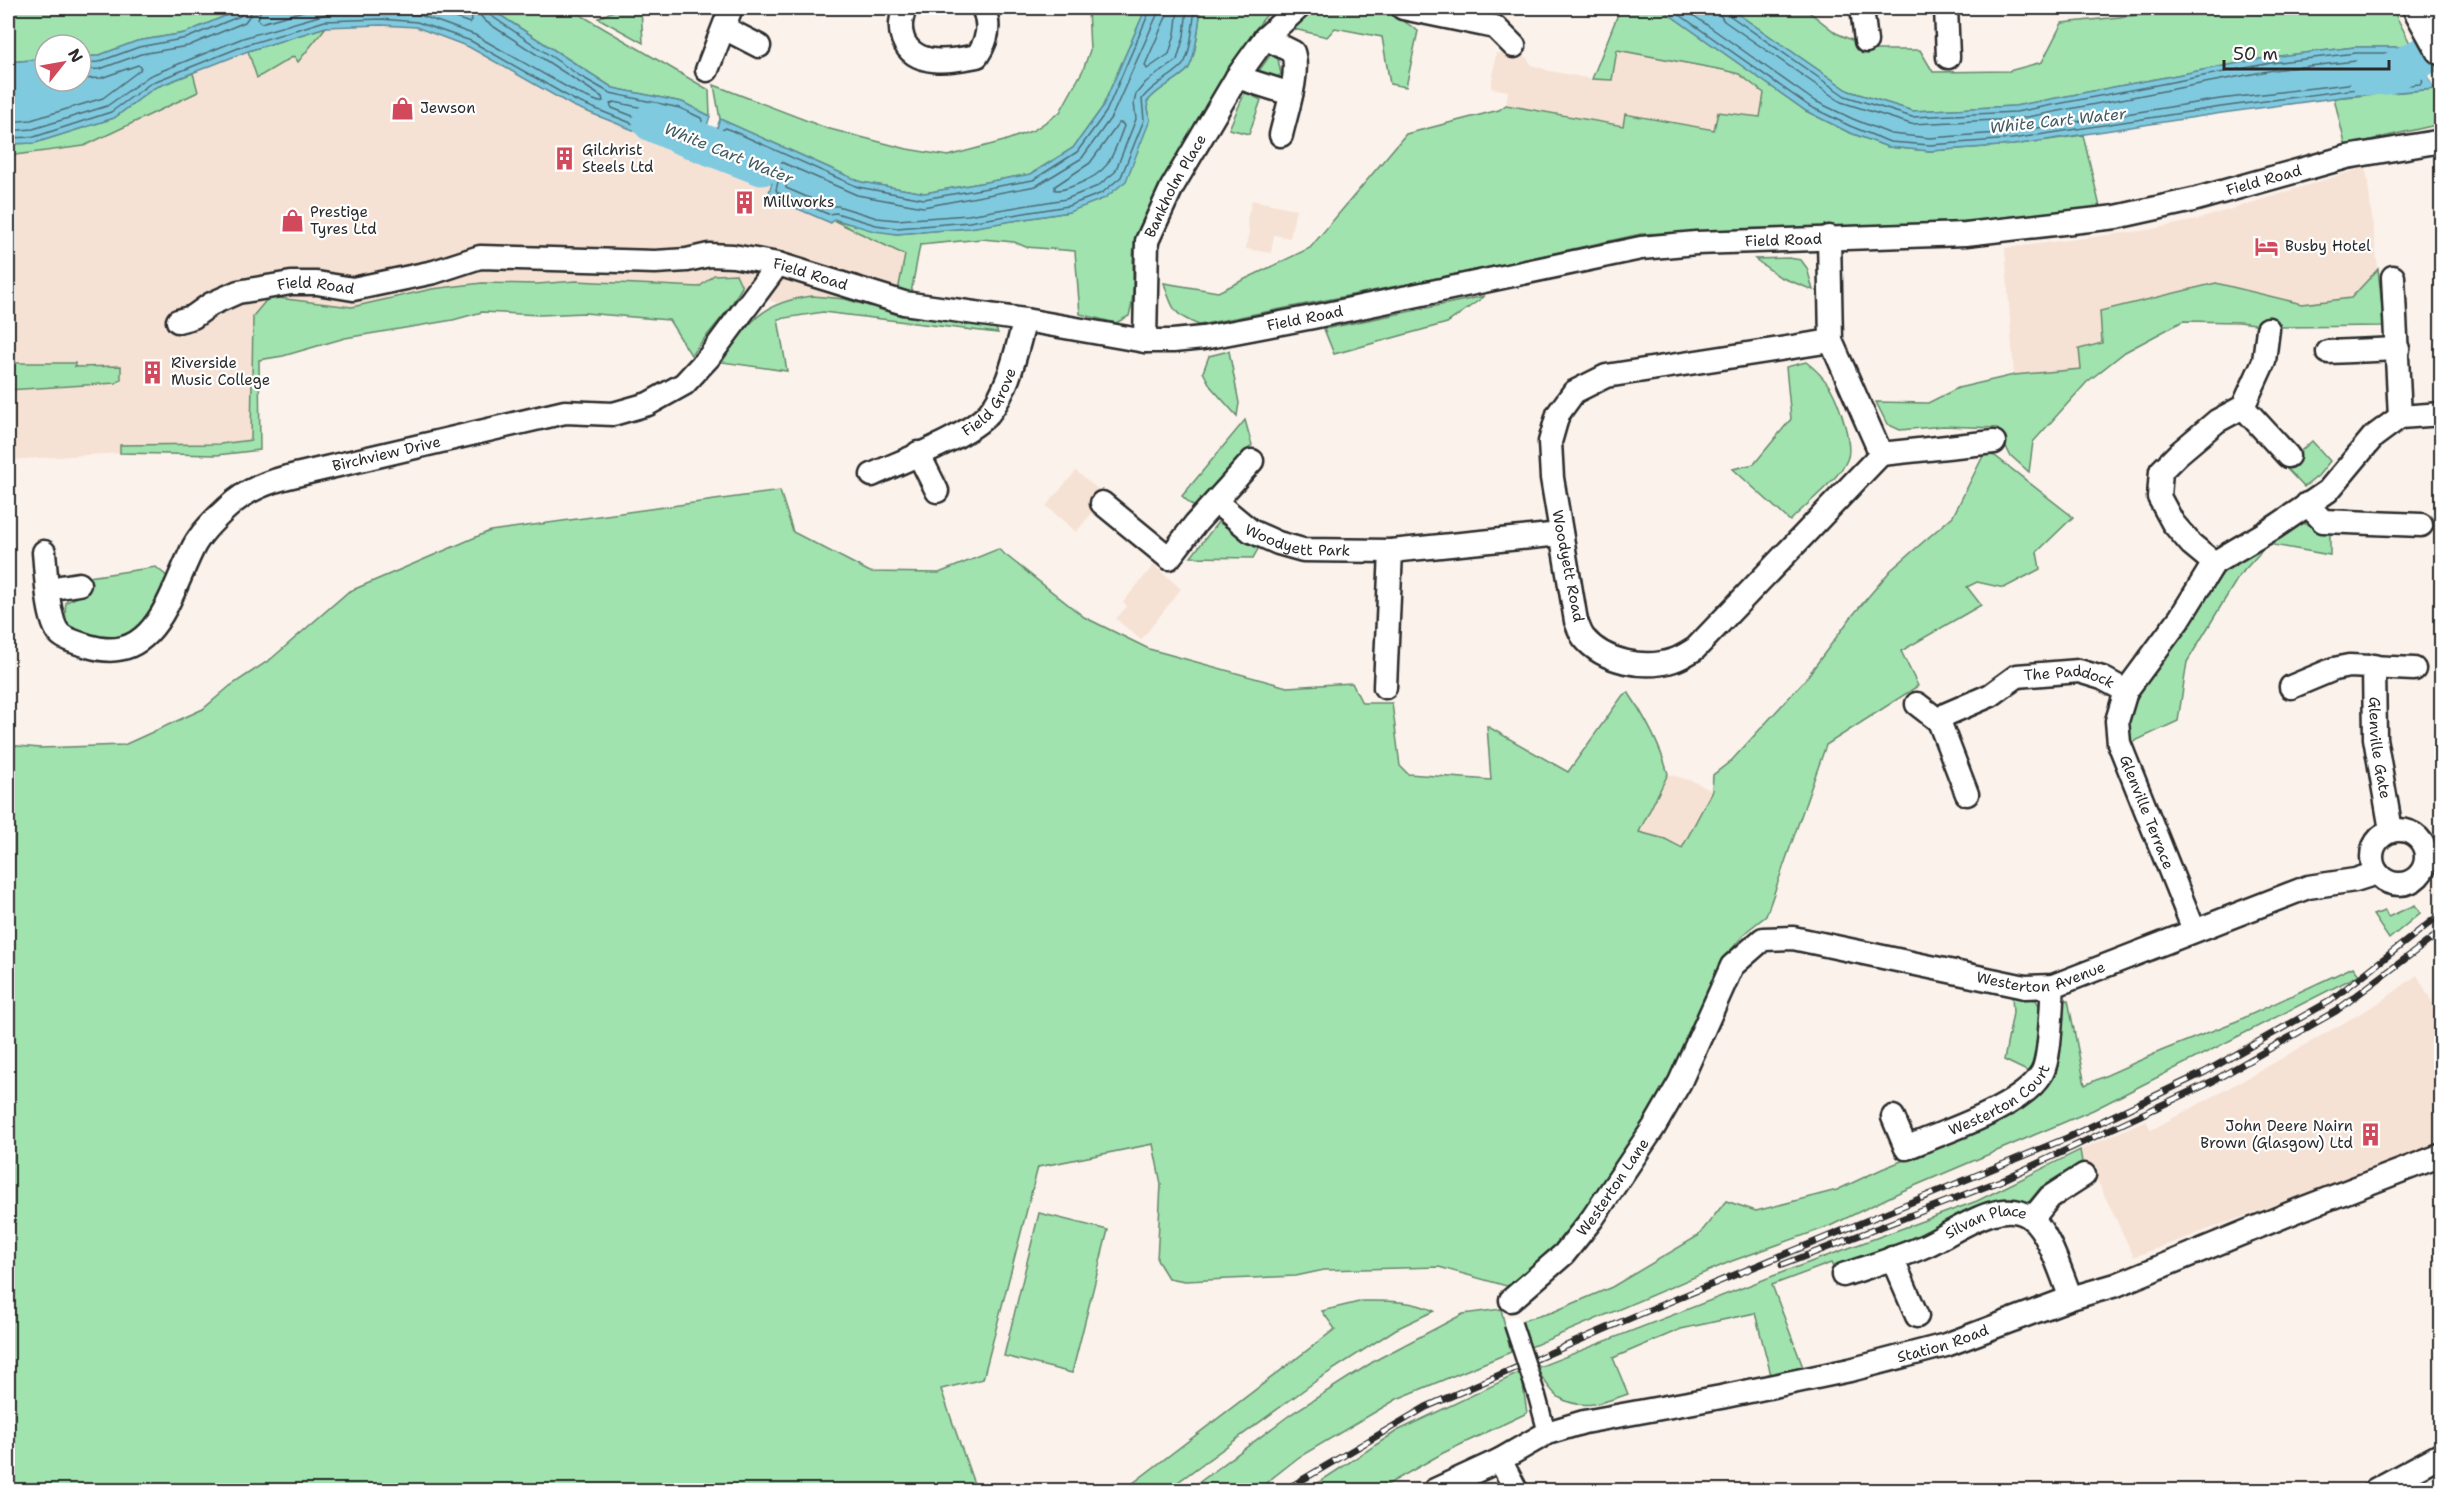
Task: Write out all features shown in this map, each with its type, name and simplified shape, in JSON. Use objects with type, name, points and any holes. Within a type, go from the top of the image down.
[{"type":"main road","points":[[2420,8],[2442,48]]},
{"type":"street","points":[[905,8],[900,20],[901,33],[905,44],[914,56],[923,59],[959,60],[977,56],[985,44],[988,29],[983,8]]},
{"type":"street","name":"Bankholm Place","points":[[1145,342],[1147,241],[1172,187],[1238,77],[1265,38],[1298,8]]},
{"type":"street","points":[[1403,8],[1495,27],[1514,46]]},
{"type":"street","points":[[1862,8],[1866,41]]},
{"type":"street","points":[[1946,8],[1948,57]]},
{"type":"street","points":[[707,70],[728,18],[759,46]]},
{"type":"street","points":[[1265,38],[1293,52],[1295,60],[1291,94],[1281,135]]},
{"type":"street","points":[[1238,77],[1291,94]]},
{"type":"street","name":"Field Road","points":[[177,321],[193,317],[211,304],[238,292],[291,283],[317,283],[353,289],[434,272],[480,257],[655,262],[687,260],[709,255],[733,256],[778,264],[904,303],[1025,320],[1145,342],[1203,338],[1313,318],[1641,248],[1829,237],[1966,234],[2116,217],[2193,200],[2347,157],[2442,141]]},
{"type":"street","points":[[1829,237],[1831,341],[1881,454],[1994,442]]},
{"type":"street","name":"Birchview Drive","points":[[44,552],[51,612],[59,633],[72,641],[96,648],[113,650],[128,648],[141,640],[161,618],[195,544],[227,508],[247,493],[277,479],[565,412],[613,414],[648,404],[684,384],[703,364],[778,264]]},
{"type":"street","points":[[2393,277],[2400,417],[2442,414]]},
{"type":"street","name":"Field Grove","points":[[872,475],[976,426],[990,411],[1008,379],[1025,320]]},
{"type":"street","points":[[2214,563],[2173,524],[2158,497],[2161,471],[2217,421],[2243,407],[2264,361],[2268,329]]},
{"type":"street","name":"Woodyett Road","points":[[1831,341],[1606,376],[1574,392],[1558,414],[1550,442],[1552,478],[1561,534],[1576,621],[1582,636],[1595,649],[1629,663],[1658,664],[1676,660],[1695,649],[1881,454]]},
{"type":"street","points":[[2328,352],[2398,349]]},
{"type":"street","points":[[2243,407],[2288,456]]},
{"type":"street","name":"The Paddock","points":[[1939,721],[1947,714],[1991,695],[2017,676],[2079,671],[2102,678],[2126,691],[2180,618],[2214,563],[2275,527],[2328,491],[2373,437],[2400,417]]},
{"type":"street","points":[[918,453],[937,491]]},
{"type":"street","points":[[1102,503],[1169,558],[1196,523],[1252,461]]},
{"type":"street","name":"Woodyett Park","points":[[1216,501],[1251,531],[1278,543],[1303,550],[1391,551],[1561,534]]},
{"type":"street","points":[[2307,504],[2323,520],[2421,525]]},
{"type":"street","points":[[1385,687],[1391,551]]},
{"type":"street","points":[[48,589],[79,584]]},
{"type":"street","points":[[2292,687],[2334,669],[2349,666],[2414,669]]},
{"type":"street","name":"Glenville Gate","points":[[2374,666],[2375,738],[2391,830]]},
{"type":"street","name":"Glenville Terrace","points":[[2126,691],[2117,721],[2119,743],[2194,930]]},
{"type":"street","points":[[1917,704],[1939,721],[1967,795]]},
{"type":"street","points":[[2391,830],[2409,831],[2434,858],[2416,878],[2406,883],[2395,884],[2385,880],[2377,873],[2372,856],[2377,840],[2391,830]]},
{"type":"street","name":"Westerton Avenue","points":[[1763,939],[1793,938],[2025,987],[2053,986],[2082,977],[2194,930],[2308,887],[2355,880],[2377,873]]},
{"type":"street","name":"Westerton Lane","points":[[1547,1433],[1513,1324],[1510,1300],[1564,1254],[1592,1219],[1654,1127],[1680,1082],[1732,966],[1763,939]]},
{"type":"street","name":"Westerton Court","points":[[1893,1117],[1906,1148],[1954,1127],[1986,1117],[2031,1087],[2043,1072],[2047,1056],[2053,986]]},
{"type":"street","name":"Station Road","points":[[1435,1491],[1500,1460],[1530,1440],[1584,1422],[1721,1397],[1946,1345],[2071,1298],[2116,1285],[2299,1210],[2442,1155]]},
{"type":"street","points":[[2032,1219],[2050,1197],[2084,1175]]},
{"type":"street","name":"Silvan Place","points":[[1843,1275],[1926,1246],[1985,1215],[2019,1211],[2032,1219],[2047,1240],[2071,1298]]},
{"type":"street","points":[[1892,1258],[1917,1316]]},
{"type":"street","points":[[2375,1491],[2442,1454]]},
{"type":"street","points":[[1500,1460],[1516,1491]]},
{"type":"shaded area","points":[[381,25],[416,27],[468,47],[573,106],[660,142],[773,179],[768,196],[832,222],[833,220],[905,255],[898,291],[884,310],[828,297],[803,296],[776,303],[742,287],[736,274],[714,275],[699,287],[576,281],[432,289],[352,307],[269,297],[253,317],[251,440],[220,444],[120,445],[120,453],[8,460],[8,156],[34,152],[197,93],[193,73],[248,51],[326,27]]},
{"type":"shaded area","points":[[1616,50],[1739,74],[1764,93],[1760,117],[1715,130],[1626,114],[1623,126],[1506,105],[1508,91],[1491,88],[1496,53],[1526,57],[1532,65],[1550,71],[1592,79],[1612,80]]},
{"type":"shaded area","points":[[2366,167],[2378,269],[2352,298],[2302,304],[2216,283],[2100,311],[2102,343],[2081,369],[2014,375],[2005,248],[2147,230],[2196,220]]},
{"type":"shaded area","points":[[1252,200],[1296,209],[1290,238],[1274,235],[1271,253],[1246,249],[1249,230],[1247,219]]},
{"type":"shaded area","points":[[1076,471],[1106,496],[1076,532],[1046,506]]},
{"type":"shaded area","points":[[1154,565],[1181,589],[1141,640],[1116,619],[1127,606],[1123,602]]},
{"type":"shaded area","points":[[1668,774],[1695,782],[1712,791],[1682,848],[1665,839],[1639,832]]},
{"type":"shaded area","points":[[2417,975],[2441,1018],[2441,1143],[2134,1257],[2098,1182],[2082,1162],[2080,1150],[2146,1120],[2151,1130],[2382,1001]]},
{"type":"green space","points":[[8,8],[244,8],[185,33],[137,41],[97,56],[93,56],[93,33],[33,33],[33,60],[8,62]]},
{"type":"green space","points":[[489,8],[569,8],[709,90],[710,116],[682,102],[613,88]]},
{"type":"green space","points":[[620,8],[641,8],[643,43],[598,18]]},
{"type":"green space","points":[[1088,8],[1146,8],[1102,108],[1073,148],[1031,174],[925,193],[861,182],[720,119],[714,85],[826,128],[907,149],[948,156],[1004,141],[1034,130],[1060,112],[1083,70],[1090,50]]},
{"type":"green space","points":[[1201,8],[1272,8],[1254,31],[1140,226],[1134,248],[1133,293],[1129,316],[1116,323],[1080,314],[1075,251],[1026,247],[1014,242],[982,239],[920,245],[911,293],[898,291],[905,255],[833,220],[896,234],[969,228],[1069,212],[1150,120],[1147,102],[1188,69],[1195,49]]},
{"type":"green space","points":[[1323,8],[1355,8],[1392,13],[1418,31],[1406,87],[1390,84],[1382,37],[1335,28],[1327,37],[1290,28],[1305,15]]},
{"type":"green space","points":[[1609,8],[1660,8],[1806,111],[1848,132],[1888,147],[1930,151],[2013,145],[2083,135],[2100,207],[2023,219],[1641,234],[1443,277],[1199,325],[1184,318],[1175,310],[1164,283],[1218,292],[1310,248],[1406,134],[1499,110],[1506,105],[1623,126],[1625,114],[1714,130],[1718,112],[1760,117],[1764,93],[1739,74],[1723,70],[1617,50],[1612,80],[1592,79],[1618,14]]},
{"type":"green space","points":[[1729,8],[1804,8],[1836,33],[1874,50],[1920,50],[1933,72],[2009,71],[2042,62],[2062,23],[2206,8],[2392,8],[2412,47],[2355,47],[2271,57],[2015,106],[1913,111],[1849,91]]},
{"type":"green space","points":[[326,27],[298,62],[294,56],[257,78],[248,51]]},
{"type":"green space","points":[[1271,54],[1278,59],[1281,74],[1272,81],[1258,72]]},
{"type":"green space","points":[[193,73],[198,92],[84,146],[8,156],[8,144],[35,143],[114,118],[154,88]]},
{"type":"green space","points":[[2435,89],[2441,111],[2436,125],[2346,148],[2334,98]]},
{"type":"green space","points":[[1245,92],[1261,100],[1249,134],[1229,129]]},
{"type":"green space","points":[[1755,259],[1801,260],[1807,268],[1813,290],[1780,277]]},
{"type":"green space","points":[[2378,269],[2384,326],[2279,327],[2239,322],[2183,321],[2125,352],[2087,382],[2033,442],[2029,472],[2010,455],[1997,428],[1943,426],[1900,430],[1887,424],[1876,402],[1928,403],[1958,388],[2014,375],[2081,369],[2079,349],[2102,343],[2100,311],[2216,283],[2302,304],[2351,298]]},
{"type":"green space","points":[[736,274],[742,287],[728,310],[691,355],[669,320],[584,313],[540,315],[482,312],[453,320],[345,338],[283,356],[259,360],[260,450],[217,455],[120,453],[120,445],[220,444],[251,440],[253,316],[269,297],[352,307],[432,289],[482,283],[537,284],[576,281],[699,287],[714,275]]},
{"type":"green space","points":[[813,296],[845,299],[902,316],[995,327],[998,333],[823,312],[778,319],[787,371],[722,362],[740,336],[758,316],[781,303]]},
{"type":"green space","points":[[1485,296],[1447,323],[1334,354],[1324,329]]},
{"type":"green space","points":[[1229,351],[1239,403],[1237,416],[1211,387],[1203,372],[1209,356]]},
{"type":"green space","points":[[1806,362],[1823,378],[1834,395],[1845,424],[1849,454],[1837,475],[1790,521],[1733,469],[1754,464],[1791,419],[1786,367]]},
{"type":"green space","points":[[8,363],[75,363],[75,367],[121,366],[121,379],[116,383],[8,390]]},
{"type":"green space","points":[[1245,420],[1252,445],[1196,509],[1182,496]]},
{"type":"green space","points":[[2312,441],[2330,461],[2318,476],[2304,487],[2284,466]]},
{"type":"green space","points":[[1984,454],[1995,456],[2073,517],[2037,552],[2040,569],[2004,588],[1977,582],[1967,587],[1981,605],[1901,651],[1918,686],[1826,745],[1766,916],[1747,931],[1731,950],[1661,1101],[1572,1232],[1510,1287],[1439,1267],[1324,1270],[1296,1276],[1185,1281],[1168,1278],[1157,1260],[1161,1184],[1153,1144],[1038,1167],[983,1379],[941,1389],[975,1490],[8,1490],[8,745],[40,748],[124,745],[203,709],[230,686],[271,659],[348,592],[490,531],[780,491],[793,532],[870,572],[939,573],[998,549],[1084,617],[1149,649],[1287,687],[1352,683],[1362,703],[1392,703],[1400,766],[1408,774],[1491,780],[1487,726],[1568,772],[1623,695],[1628,692],[1661,752],[1668,774],[1639,832],[1665,839],[1682,848],[1712,791],[1713,775],[1732,760],[1804,681],[1852,616],[1891,570],[1953,516]]},
{"type":"green space","points":[[1218,522],[1258,549],[1253,558],[1191,557]]},
{"type":"green space","points":[[2303,523],[2330,533],[2330,555],[2268,544],[2239,576],[2187,662],[2178,721],[2131,743],[2127,722],[2131,706],[2223,573],[2235,561]]},
{"type":"green space","points":[[156,567],[169,578],[148,613],[132,631],[117,638],[99,640],[74,631],[67,622],[66,602],[85,594],[89,577]]},
{"type":"green space","points":[[2415,905],[2420,913],[2389,939],[2373,915],[2385,911],[2388,917]]},
{"type":"green space","points":[[2353,967],[2359,975],[2093,1110],[1900,1192],[1830,1226],[1732,1261],[1526,1349],[1521,1321],[1553,1312],[1612,1287],[1698,1236],[1726,1201],[1756,1211],[1837,1190],[2014,1115],[2038,1087],[2058,1002],[2068,1000],[2085,1085],[2161,1051],[2237,1021]]},
{"type":"green space","points":[[2012,996],[2036,1000],[2044,1015],[2038,1056],[2031,1073],[2004,1060],[2013,1013]]},
{"type":"green space","points":[[2080,1150],[2082,1162],[2041,1187],[2028,1203],[2010,1200],[1910,1240],[1833,1267],[1831,1263],[1772,1285],[1804,1370],[1771,1375],[1755,1313],[1681,1329],[1613,1358],[1628,1394],[1603,1402],[1585,1405],[1560,1398],[1550,1389],[1536,1368],[1786,1271],[1977,1201]]},
{"type":"green space","points":[[1039,1213],[1108,1230],[1072,1373],[1004,1356]]},
{"type":"green space","points":[[1363,1301],[1408,1303],[1434,1311],[1396,1329],[1320,1378],[1167,1490],[1124,1490],[1335,1329],[1322,1311]]},
{"type":"green space","points":[[1501,1309],[1511,1352],[1397,1399],[1299,1457],[1257,1490],[1189,1490],[1291,1414],[1376,1360],[1463,1314]]},
{"type":"green space","points":[[1521,1372],[1527,1413],[1443,1453],[1378,1490],[1307,1490],[1397,1431]]},
{"type":"water","points":[[244,8],[489,8],[613,88],[682,102],[710,116],[698,156],[573,106],[469,47],[416,27],[381,25],[326,27],[248,51],[154,88],[114,118],[35,143],[8,144],[8,62],[33,60],[33,93],[93,93],[93,56],[137,41],[185,33]]},
{"type":"water","points":[[1146,8],[1201,8],[1191,64],[1184,73],[1147,102],[1150,120],[1126,181],[1105,198],[1069,212],[969,228],[897,234],[874,231],[834,219],[831,223],[768,196],[773,179],[707,158],[720,119],[861,182],[925,193],[1031,174],[1073,148],[1102,108]]},
{"type":"water","points":[[1660,8],[1729,8],[1849,91],[1913,111],[2015,106],[2271,57],[2355,47],[2412,47],[2435,89],[2349,96],[2013,145],[1930,151],[1888,147],[1848,132],[1806,111]]},
{"type":"pier","points":[[2410,44],[2414,45],[2437,87],[2436,91]]},
{"type":"waterway","name":"White Cart Water","points":[[2368,76],[2386,75],[2442,47]]},
{"type":"waterway","name":"White Cart Water","points":[[652,122],[762,166]]},
{"type":"railway","points":[[1285,1490],[1426,1407],[1635,1316],[2067,1138],[2205,1072],[2330,1001],[2442,913]]},
{"type":"railway","points":[[1782,1265],[2000,1181],[2213,1081],[2336,1011],[2442,931]]},
{"type":"place","name":"Jewson","points":[[402,108]]},
{"type":"place","name":"Gilchrist Steels Ltd","points":[[564,159]]},
{"type":"place","name":"Millworks","points":[[745,202]]},
{"type":"place","name":"Prestige Tyres Ltd","points":[[292,221]]},
{"type":"place","name":"Busby Hotel","points":[[2267,246]]},
{"type":"place","name":"Riverside Music College","points":[[153,372]]},
{"type":"place","name":"John Deere Nairn Brown (Glasgow) Ltd","points":[[2371,1135]]}]
